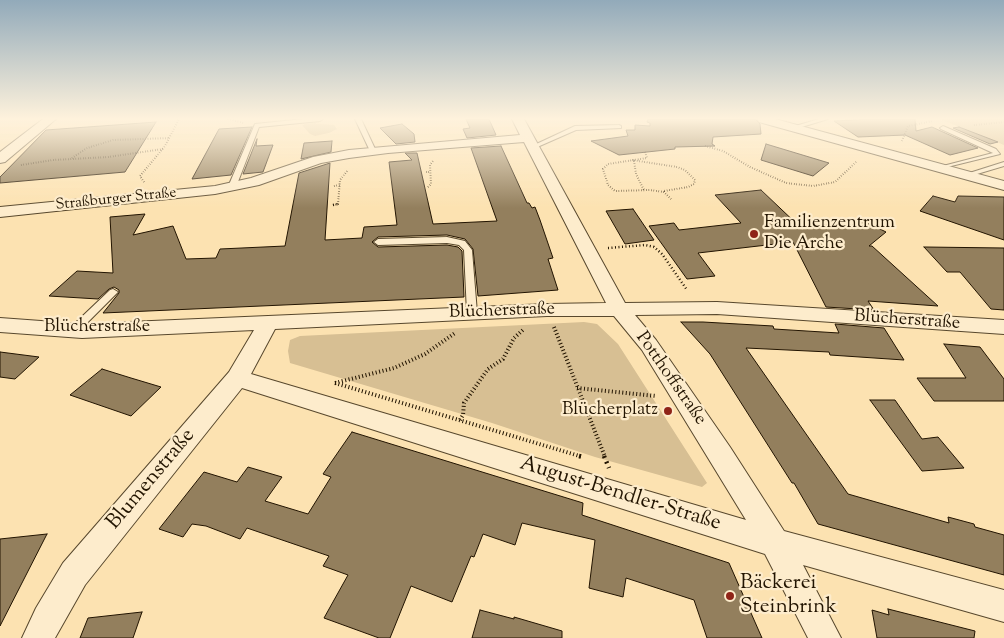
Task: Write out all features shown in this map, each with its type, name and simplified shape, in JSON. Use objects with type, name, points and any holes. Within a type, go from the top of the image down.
[{"type":"street","points":[[0,159],[13,149]]},
{"type":"street","name":"Straßburger Straße","points":[[0,212],[232,187],[254,182],[318,160],[402,149]]},
{"type":"street","name":"Potthoffstraße","points":[[534,149],[619,309],[649,345],[775,543],[825,638]]},
{"type":"street","points":[[873,149],[1004,186]]},
{"type":"street","name":"Blücherstraße","points":[[0,325],[74,330],[547,310],[698,308],[1004,327]]},
{"type":"street","name":"Blumenstraße","points":[[38,638],[74,574],[238,378],[268,323]]},
{"type":"street","name":"August-Bendler-Straße","points":[[238,378],[775,543],[1004,606]]},
{"type":"lane","points":[[232,187],[247,149]]},
{"type":"lane","points":[[941,168],[997,154],[991,149]]},
{"type":"lane","points":[[967,175],[1004,164]]},
{"type":"lane","points":[[378,242],[446,240],[462,243],[468,250],[470,313]]},
{"type":"lane","points":[[74,330],[113,292]]},
{"type":"path","points":[[71,159],[86,149]]},
{"type":"path","points":[[14,166],[71,159],[108,157],[163,149]]},
{"type":"path","points":[[153,197],[140,176],[163,149]]},
{"type":"path","points":[[428,187],[431,184],[430,165],[440,149]]},
{"type":"path","points":[[713,149],[786,183],[813,186],[834,182],[869,149]]},
{"type":"path","points":[[333,205],[338,204],[340,180],[368,152]]},
{"type":"path","points":[[630,160],[677,167],[685,170],[695,180],[694,184],[664,192],[644,190],[615,191],[608,185],[603,169],[608,164],[630,160],[647,158],[644,152]]},
{"type":"path","points":[[634,161],[636,174],[644,190]]},
{"type":"path","points":[[426,172],[431,172]]},
{"type":"path","points":[[334,186],[340,185]]},
{"type":"path","points":[[664,192],[671,199]]},
{"type":"path","points":[[587,250],[645,245],[654,247],[662,254],[676,273],[698,308]]},
{"type":"path","points":[[547,310],[619,494]]},
{"type":"path","points":[[460,420],[464,415],[464,403],[488,369],[502,359],[514,338],[524,330],[523,311]]},
{"type":"path","points":[[294,396],[394,368],[425,354],[456,332],[470,313]]},
{"type":"path","points":[[335,383],[589,459]]},
{"type":"path","points":[[578,388],[684,398]]},
{"type":"path","points":[[598,462],[607,464]]},
{"type":"shaded area","name":"Blücherplatz","points":[[584,322],[597,324],[618,344],[707,483],[702,487],[595,457],[492,423],[290,363],[288,351],[290,340],[300,336]]},
{"type":"building","points":[[28,149],[139,149],[125,172],[0,183],[0,177]]},
{"type":"building","points":[[208,149],[242,149],[231,175],[192,179]]},
{"type":"building","points":[[253,149],[272,149],[263,172],[243,174]]},
{"type":"building","points":[[303,149],[331,149],[331,152],[301,159]]},
{"type":"building","points":[[471,149],[502,149],[527,203],[532,208],[535,207],[553,258],[548,259],[558,290],[478,296],[473,249],[465,239],[447,235],[378,237],[372,242],[378,247],[447,245],[458,247],[462,251],[464,297],[103,313],[119,293],[119,290],[114,287],[98,299],[49,296],[77,271],[113,273],[110,217],[145,214],[133,235],[173,226],[186,259],[216,258],[220,249],[285,246],[299,173],[330,163],[325,240],[362,238],[364,227],[397,225],[389,162],[412,160],[405,153],[417,153],[433,224],[497,221]]},
{"type":"building","points":[[607,149],[675,149],[675,149],[619,155]]},
{"type":"building","points":[[765,149],[782,149],[829,163],[813,176],[761,160]]},
{"type":"building","points":[[936,149],[975,149],[950,155]]},
{"type":"building","points":[[761,190],[800,227],[862,220],[886,232],[869,246],[872,246],[938,306],[868,301],[874,310],[826,307],[793,242],[698,253],[715,276],[687,279],[649,226],[674,223],[679,230],[741,223],[715,195]]},
{"type":"building","points":[[933,196],[955,202],[958,196],[1004,197],[1004,240],[920,211]]},
{"type":"building","points":[[633,209],[654,240],[625,244],[606,211]]},
{"type":"building","points":[[924,247],[1004,248],[1004,310],[991,309],[960,272],[947,272]]},
{"type":"building","points":[[681,322],[773,326],[774,329],[839,333],[835,324],[884,328],[904,360],[830,355],[829,352],[746,348],[848,494],[949,523],[948,517],[1004,535],[1004,575],[818,524],[794,483],[792,483],[710,354]]},
{"type":"building","points":[[944,344],[980,347],[1004,379],[1004,401],[934,401],[917,378],[966,378]]},
{"type":"building","points":[[0,352],[39,357],[15,379],[0,377]]},
{"type":"building","points":[[102,369],[161,387],[131,416],[70,395]]},
{"type":"building","points":[[870,400],[895,400],[922,439],[938,437],[964,468],[922,471]]},
{"type":"building","points":[[352,432],[583,503],[582,515],[729,563],[762,638],[707,638],[694,600],[626,578],[623,597],[589,588],[595,540],[522,523],[515,545],[483,534],[474,557],[471,556],[452,602],[411,586],[390,638],[379,638],[324,618],[348,575],[323,566],[329,556],[247,528],[240,539],[206,526],[192,524],[183,537],[159,529],[204,472],[237,482],[248,467],[282,477],[265,501],[308,514],[331,477],[323,474]]},
{"type":"building","points":[[47,534],[0,626],[0,539]]},
{"type":"building","points":[[888,609],[975,631],[974,638],[877,638],[872,610],[889,615]]},
{"type":"building","points":[[480,610],[514,619],[514,617],[562,631],[562,638],[472,638]]},
{"type":"building","points":[[142,612],[133,638],[80,638],[88,618]]},
{"type":"place","name":"Familienzentrum Die Arche","points":[[754,234]]},
{"type":"place","name":"Blücherplatz","points":[[668,411]]},
{"type":"place","name":"Bäckerei Steinbrink","points":[[730,596]]}]
